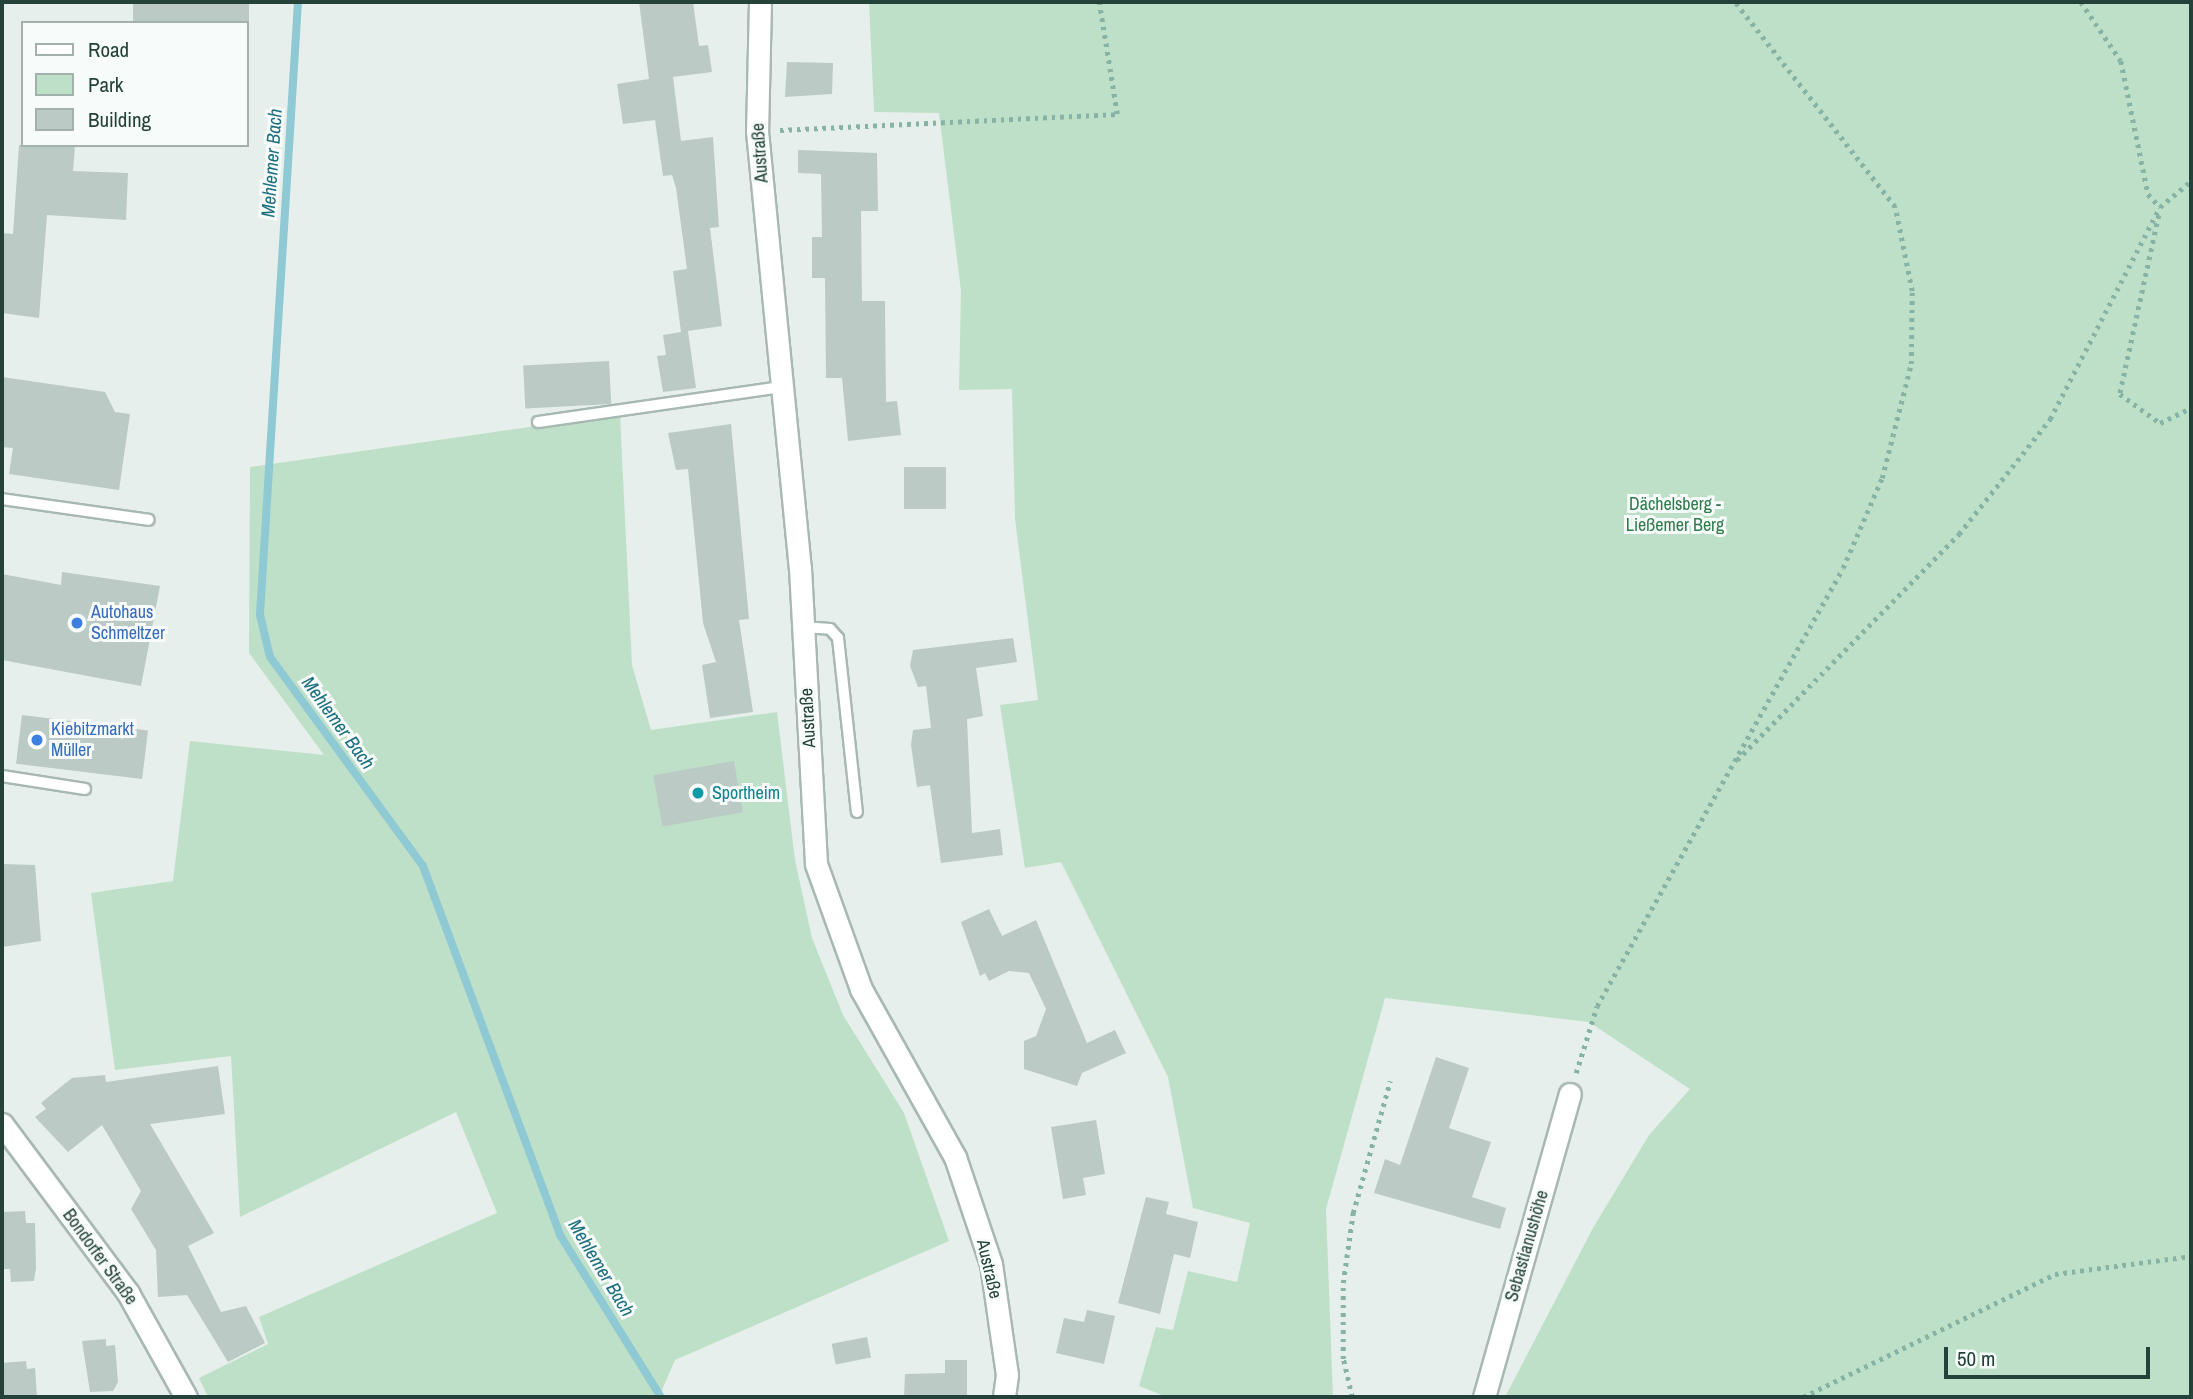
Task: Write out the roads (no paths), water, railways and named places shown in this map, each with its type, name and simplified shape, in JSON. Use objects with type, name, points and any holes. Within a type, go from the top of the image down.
[{"type":"street","name":"Austraße","points":[[760,2],[757,131],[803,627],[816,864],[861,989],[956,1157],[991,1264],[1007,1375],[1004,1397]]},
{"type":"street","name":"Sebastianushöhe","points":[[1484,1397],[1570,1094]]},
{"type":"street","name":"Bondorfer Straße","points":[[2,1124],[128,1293],[186,1397]]},
{"type":"lane","points":[[538,422],[782,387]]},
{"type":"lane","points":[[2,499],[149,520]]},
{"type":"lane","points":[[803,627],[830,629],[838,638],[857,812]]},
{"type":"lane","points":[[2,776],[85,789]]},
{"type":"waterway","name":"Mehlemer Bach","points":[[298,2],[260,615],[270,657],[423,866],[560,1235],[661,1397]]},
{"type":"place","name":"Autohaus Schmeltzer","points":[[77,623]]},
{"type":"place","name":"Kiebitzmarkt Müller","points":[[37,740]]},
{"type":"place","name":"Sportheim","points":[[698,793]]},
{"type":"park label","name":"Dächelsberg - Ließemer Berg","points":[[1675,515]]}]
